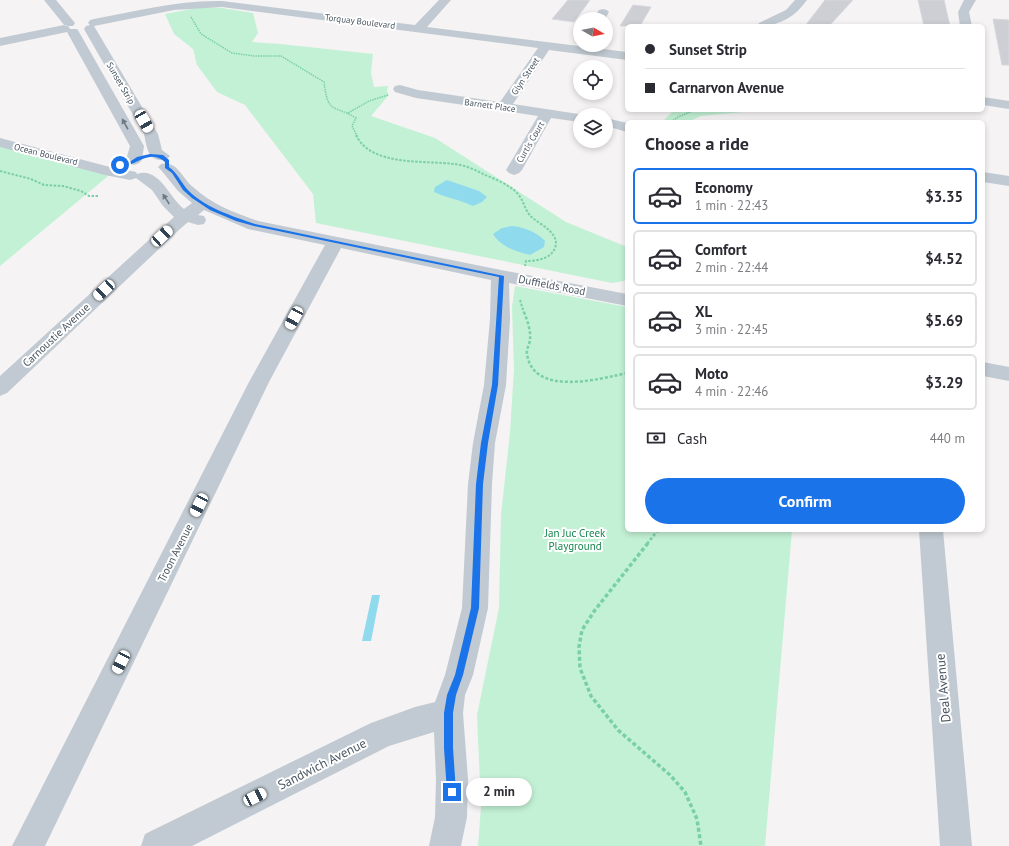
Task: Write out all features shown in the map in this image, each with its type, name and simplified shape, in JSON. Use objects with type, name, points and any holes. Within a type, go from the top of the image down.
[{"type":"street","name":"Sunset Strip","points":[[50,0],[79,25],[151,134],[155,152],[164,162]]},
{"type":"street","points":[[418,29],[445,0]]},
{"type":"street","points":[[767,24],[790,12],[801,0]]},
{"type":"street","points":[[966,24],[963,10],[970,0]]},
{"type":"street","name":"Torquay Boulevard","points":[[0,42],[79,25],[186,6],[222,4],[323,11],[418,29],[546,45],[573,46]]},
{"type":"street","name":"Sunset Strip","points":[[79,25],[137,146],[134,169]]},
{"type":"street","name":"Glyn Street","points":[[504,107],[546,45]]},
{"type":"street","name":"Torquay Boulevard","points":[[607,52],[625,56]]},
{"type":"street","name":"Barnett Place","points":[[400,89],[416,94],[573,117]]},
{"type":"street","points":[[985,101],[1009,105]]},
{"type":"street","name":"Curtis Court","points":[[514,170],[547,113]]},
{"type":"street","points":[[613,124],[625,127]]},
{"type":"street","name":"Ocean Boulevard","points":[[0,142],[91,165],[134,169]]},
{"type":"street","points":[[134,169],[154,174],[164,162]]},
{"type":"street","name":"Duffields Road","points":[[164,162],[174,172],[185,189],[203,203],[223,214],[254,225],[625,300]]},
{"type":"street","points":[[134,169],[156,184],[174,209],[184,216]]},
{"type":"street","points":[[985,177],[1009,181]]},
{"type":"street","name":"Carnoustie Avenue","points":[[0,388],[184,216],[203,203]]},
{"type":"street","name":"Duffields Road","points":[[184,216],[239,228],[336,241]]},
{"type":"street","name":"Troon Avenue","points":[[28,846],[259,382],[336,241]]},
{"type":"street","points":[[445,846],[451,817],[452,779],[448,748],[448,713],[451,695],[459,675],[475,608],[480,484],[484,443],[512,278]]},
{"type":"street","points":[[985,369],[1009,374]]},
{"type":"street","name":"Deal Avenue","points":[[931,532],[956,846]]},
{"type":"street","name":"Sandwich Avenue","points":[[157,846],[382,734],[415,722],[448,713]]},
{"type":"path","points":[[186,6],[201,34],[232,53],[254,56],[281,56],[324,82],[326,100],[336,110],[348,113],[356,118],[352,126],[354,134],[359,142],[371,151],[386,157],[455,164],[470,168],[492,178],[517,193],[528,215],[554,235],[557,244],[551,254],[537,261],[526,260],[512,278],[528,324],[530,338],[527,354],[531,365],[538,375],[549,380],[565,382],[591,381],[625,374]]},
{"type":"path","points":[[348,113],[369,101],[400,89]]},
{"type":"path","points":[[674,120],[690,112]]},
{"type":"path","points":[[0,172],[31,179],[44,185],[63,186],[81,191],[89,196],[99,196]]},
{"type":"path","points":[[656,532],[615,584],[582,630],[579,647],[580,668],[591,696],[618,730],[670,775],[685,792],[697,819],[701,846]]},
{"type":"green space","points":[[202,7],[222,8],[253,13],[258,33],[252,42],[373,54],[371,73],[374,87],[388,86],[387,91],[389,95],[371,116],[435,138],[566,222],[625,246],[625,280],[612,283],[316,223],[313,194],[245,105],[217,92],[197,65],[193,49],[174,34],[165,14]]},
{"type":"green space","points":[[672,112],[744,112],[701,116],[692,120],[664,120]]},
{"type":"green space","points":[[0,142],[113,172],[0,266]]},
{"type":"green space","name":"Jan Juc Creek Playground","points":[[515,286],[625,307],[625,532],[792,532],[765,846],[478,846],[481,807],[477,715],[499,608],[501,515],[510,433],[514,369],[512,307]]},
{"type":"water","points":[[447,180],[479,191],[487,197],[482,202],[473,206],[434,192],[435,187]]},
{"type":"water","points":[[512,226],[525,229],[538,235],[545,241],[544,247],[530,255],[504,245],[493,234],[502,228]]},
{"type":"water","points":[[372,595],[380,595],[371,641],[362,641]]},
{"type":"building","points":[[568,0],[590,0],[581,12],[573,12],[573,22],[552,19]]},
{"type":"building","points":[[825,0],[853,0],[831,24],[807,24]]},
{"type":"building","points":[[918,0],[944,0],[950,24],[924,24]]},
{"type":"building","points":[[633,5],[651,7],[641,24],[625,24],[625,26],[620,26]]},
{"type":"building","points":[[993,19],[1009,20],[1009,65],[1002,65]]},
{"type":"route","points":[[120,165],[130,164],[139,158],[162,156],[167,161],[168,164],[166,167],[174,172],[185,189],[194,197],[212,209],[238,220],[254,225],[501,276],[500,319],[495,385],[484,443],[480,484],[475,608],[459,675],[451,695],[448,713],[448,748],[452,792]]}]
